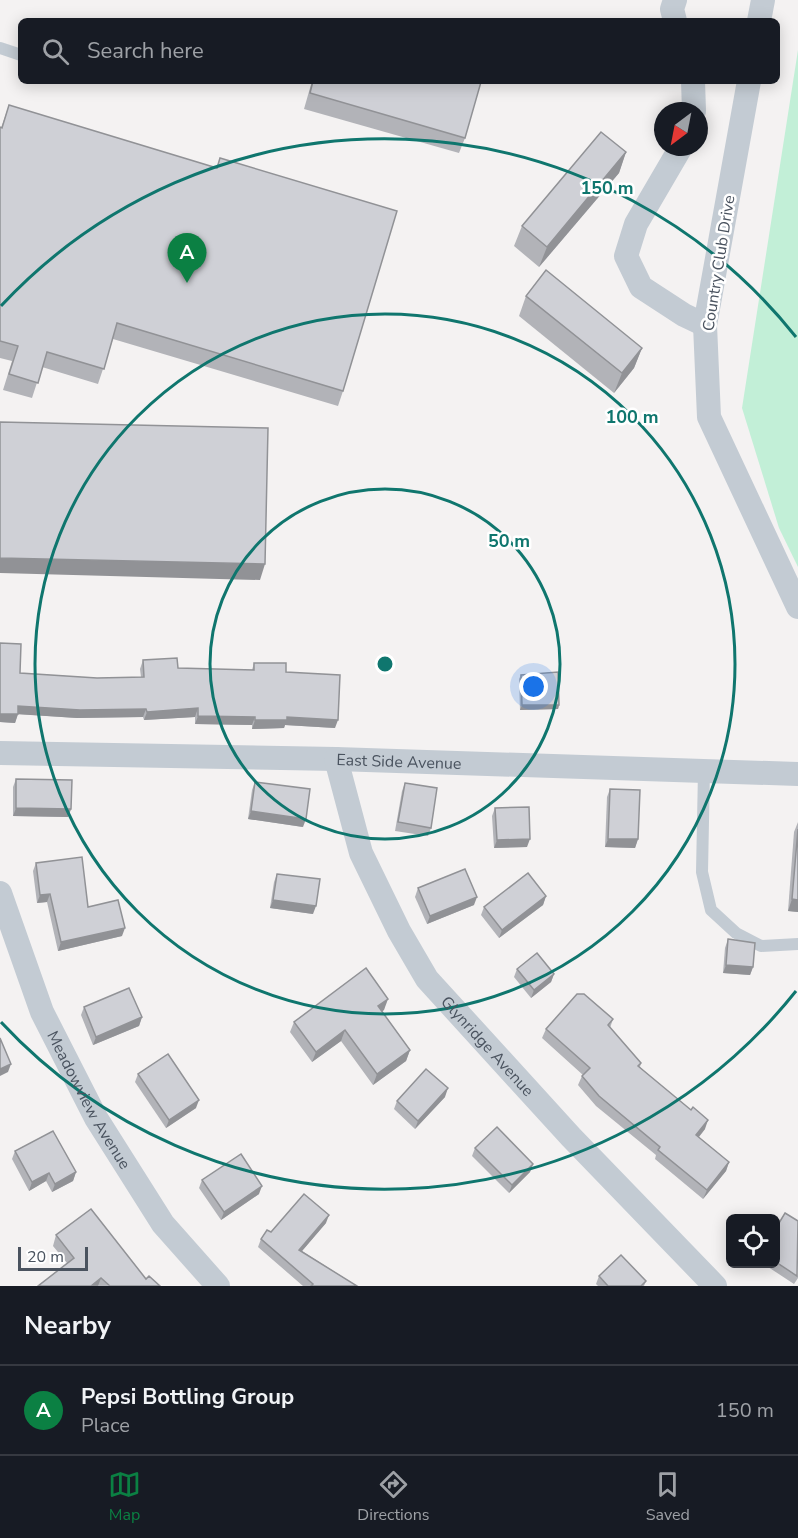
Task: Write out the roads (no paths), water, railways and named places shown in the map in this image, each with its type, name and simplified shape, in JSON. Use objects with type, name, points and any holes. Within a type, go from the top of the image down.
[{"type":"street","points":[[674,18],[672,9],[675,0]]},
{"type":"street","points":[[760,18],[763,0]]},
{"type":"street","points":[[693,84],[694,102]]},
{"type":"street","name":"Country Club Drive","points":[[748,84],[705,325],[709,417],[798,607]]},
{"type":"street","points":[[676,156],[636,224],[626,256],[641,287],[684,315],[705,325]]},
{"type":"street","name":"East Side Avenue","points":[[0,753],[336,759],[798,774]]},
{"type":"street","name":"Glynridge Avenue","points":[[336,759],[361,853],[399,931],[427,979],[571,1137],[715,1286]]},
{"type":"street","name":"Meadowview Avenue","points":[[0,893],[42,1012],[96,1118],[163,1224],[218,1286]]},
{"type":"lane","points":[[0,48],[18,54]]},
{"type":"lane","points":[[704,771],[702,872],[711,910],[736,933],[761,946],[798,944]]},
{"type":"place","name":"Pepsi Bottling Group","points":[[187,283]]}]
